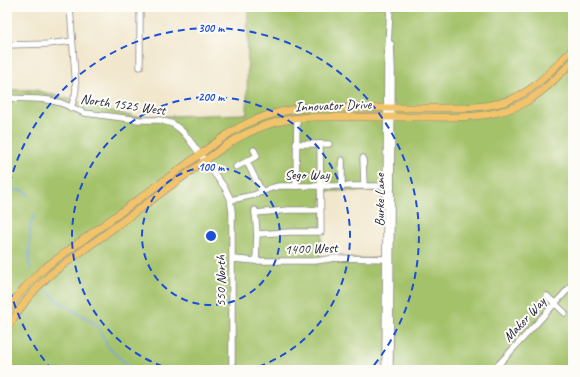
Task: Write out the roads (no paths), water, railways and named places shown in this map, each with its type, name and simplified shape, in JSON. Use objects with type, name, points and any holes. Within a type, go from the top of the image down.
[{"type":"main road","name":"Innovator Drive","points":[[7,311],[23,289],[47,266],[227,134],[240,127],[262,117],[282,111],[308,108],[471,108],[498,104],[517,97],[529,90],[573,49]]},
{"type":"main road","name":"Innovator Drive","points":[[7,329],[26,299],[51,274],[231,141],[254,130],[276,122],[297,118],[472,116],[490,114],[522,104],[535,96],[573,62]]},
{"type":"street","points":[[70,7],[76,88],[71,108]]},
{"type":"street","points":[[140,7],[140,67]]},
{"type":"street","name":"Burke Lane","points":[[385,370],[388,259],[389,108],[392,59],[389,30],[390,7]]},
{"type":"street","points":[[7,45],[48,44],[72,41]]},
{"type":"street","name":"North 1525 West","points":[[7,98],[43,99],[55,101],[91,114],[169,122],[185,134],[201,153]]},
{"type":"street","name":"Burke Lane","points":[[389,117],[386,186],[390,370]]},
{"type":"street","points":[[296,186],[297,118]]},
{"type":"street","points":[[296,144],[329,144]]},
{"type":"street","points":[[257,234],[321,232],[320,144]]},
{"type":"street","points":[[236,167],[257,156],[254,150]]},
{"type":"street","name":"550 North","points":[[201,153],[226,188],[231,200],[233,259],[232,370]]},
{"type":"street","points":[[363,158],[364,186]]},
{"type":"street","points":[[342,160],[342,186]]},
{"type":"street","points":[[246,162],[262,192]]},
{"type":"street","name":"Sego Way","points":[[231,200],[254,195],[279,186],[386,186]]},
{"type":"street","points":[[256,261],[257,234],[255,211],[320,210]]},
{"type":"street","name":"1400 West","points":[[233,259],[256,261],[319,261],[342,258],[388,259]]},
{"type":"street","name":"Maker Way","points":[[493,370],[573,284]]},
{"type":"street","points":[[546,296],[565,313]]},
{"type":"waterway","points":[[570,7],[573,11]]},
{"type":"waterway","points":[[7,188],[24,191],[29,196]]},
{"type":"waterway","points":[[31,269],[29,265],[30,225],[35,215]]},
{"type":"waterway","points":[[46,290],[57,300],[97,325],[108,347],[133,370]]}]
